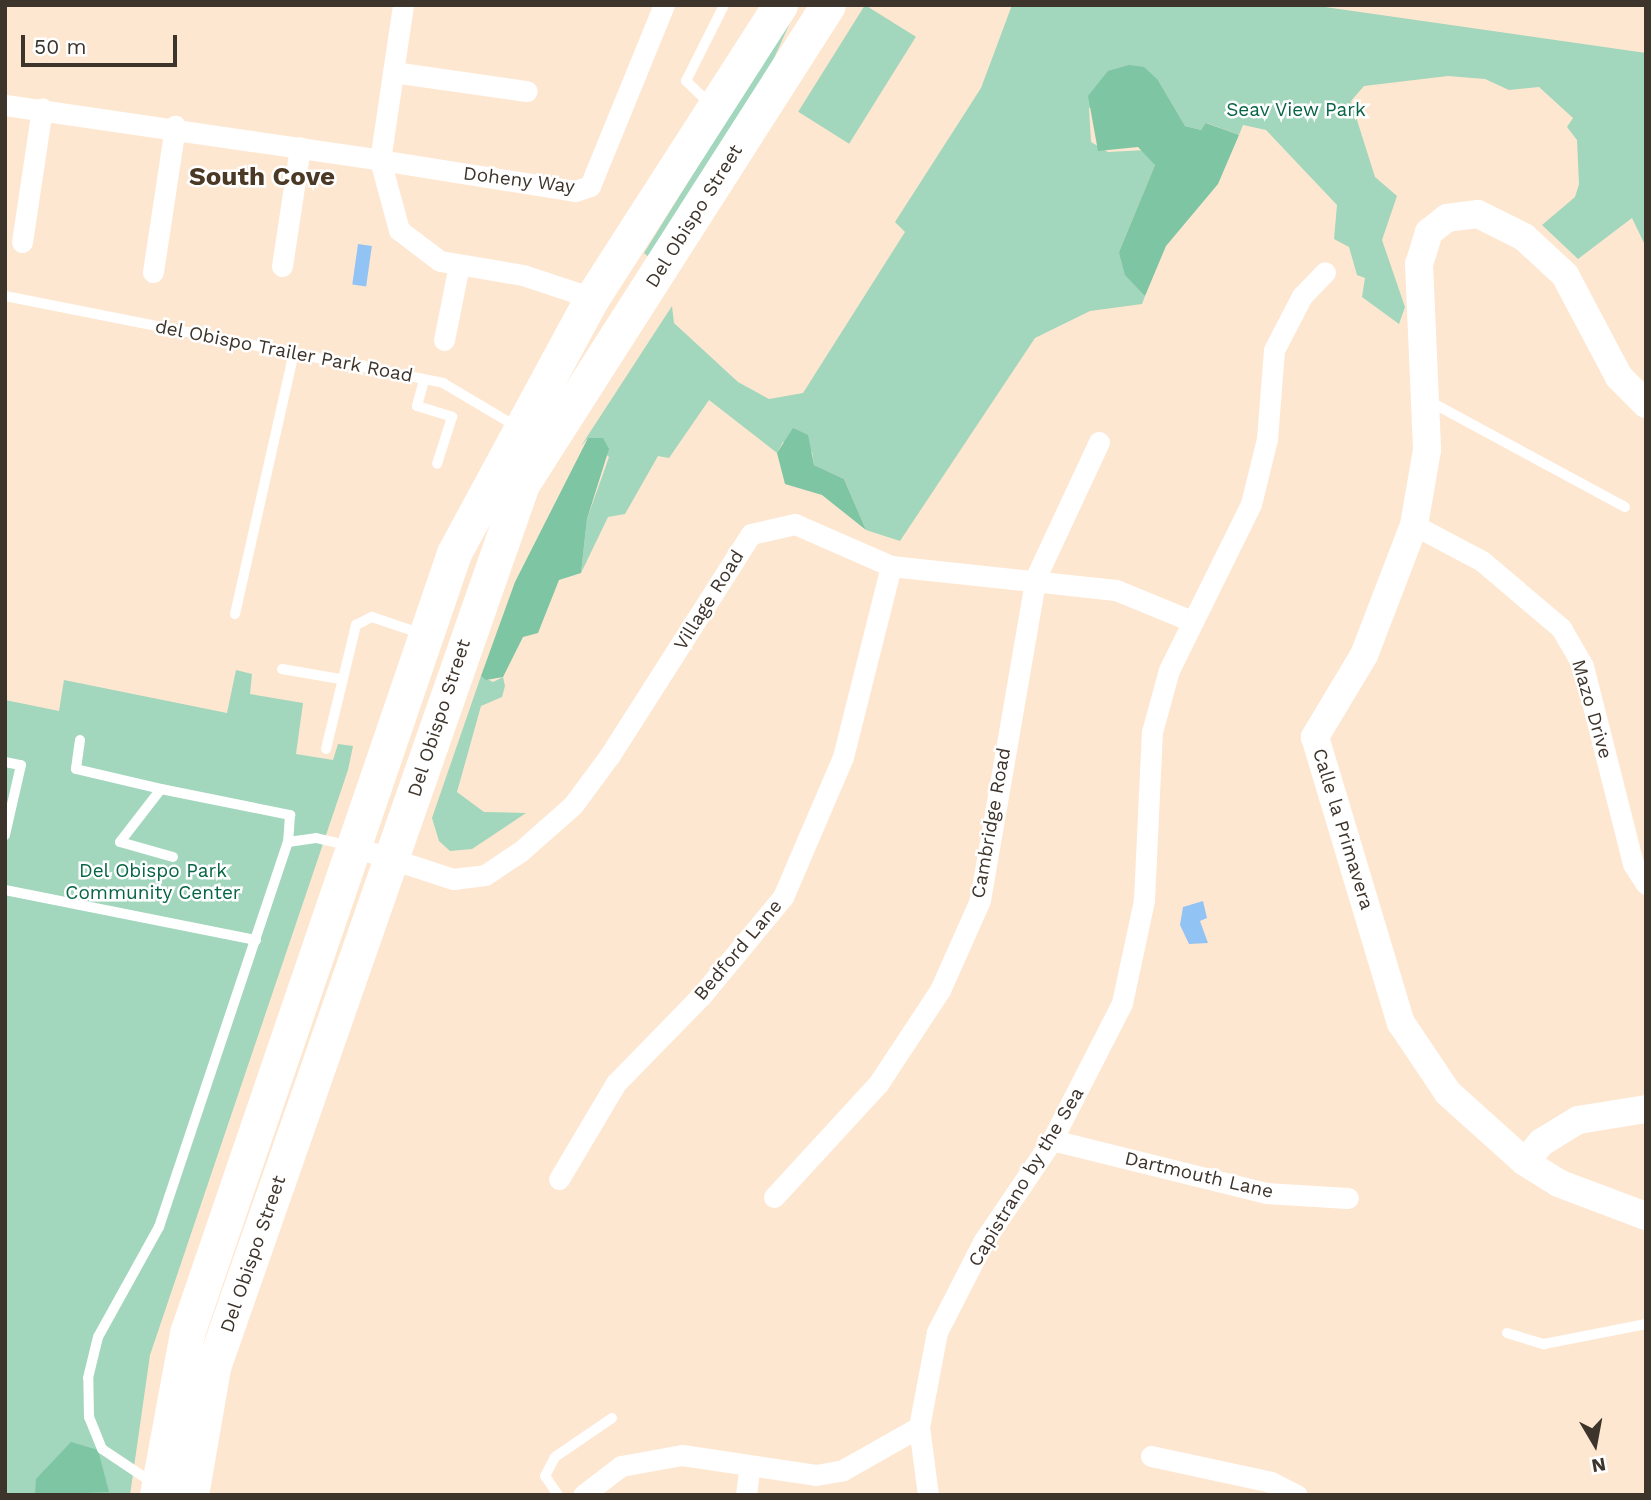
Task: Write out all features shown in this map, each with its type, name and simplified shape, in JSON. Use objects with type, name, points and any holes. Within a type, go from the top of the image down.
[{"type":"main road","name":"Del Obispo Street","points":[[191,1495],[213,1367],[392,859],[491,562],[522,484],[548,445],[608,308],[714,107],[780,5]]},
{"type":"main road","name":"Del Obispo Street","points":[[158,1490],[187,1333],[358,848],[425,635],[454,553],[517,427],[608,308],[828,5]]},
{"type":"street","points":[[403,5],[380,160],[399,230],[440,261],[523,275],[608,308]]},
{"type":"street","name":"Doheny Way","points":[[5,105],[175,127],[575,191],[590,186],[664,5]]},
{"type":"street","points":[[393,72],[527,91]]},
{"type":"street","points":[[22,242],[42,108]]},
{"type":"street","points":[[153,272],[175,127]]},
{"type":"street","points":[[282,266],[300,147]]},
{"type":"street","name":"Calle la Primavera","points":[[1646,404],[1619,377],[1555,265],[1524,237],[1478,214],[1447,218],[1429,232],[1419,264],[1427,400],[1414,525],[1364,655],[1315,737],[1401,1023],[1448,1093],[1525,1163],[1558,1183],[1646,1216]]},
{"type":"street","points":[[444,340],[459,265]]},
{"type":"street","name":"Capistrano by the Sea","points":[[929,1495],[919,1427],[937,1332],[983,1242],[1052,1140],[1122,1003],[1152,827],[1152,732],[1189,620],[1251,504],[1267,439],[1274,350],[1302,296],[1325,272]]},
{"type":"street","name":"Cambridge Road","points":[[774,1197],[878,1084],[940,990],[980,900],[1036,577],[1099,442]]},
{"type":"street","name":"Village Road","points":[[358,848],[453,879],[485,875],[573,805],[751,534],[795,524],[891,566],[1036,577],[1116,590],[1189,620]]},
{"type":"street","name":"Mazo Drive","points":[[1414,525],[1482,561],[1561,628],[1583,666],[1633,864],[1646,884]]},
{"type":"street","name":"Bedford Lane","points":[[559,1179],[616,1083],[701,996],[783,897],[843,757],[891,566]]},
{"type":"street","points":[[1525,1163],[1542,1142],[1577,1120],[1646,1109]]},
{"type":"street","name":"Dartmouth Lane","points":[[1052,1140],[1266,1193],[1348,1199]]},
{"type":"street","points":[[583,1495],[621,1465],[682,1455],[749,1469],[816,1475],[843,1470],[919,1427]]},
{"type":"street","points":[[1151,1456],[1270,1482],[1297,1495]]},
{"type":"street","points":[[746,1495],[749,1469]]},
{"type":"lane","points":[[714,107],[686,81],[724,5]]},
{"type":"lane","name":"del Obispo Trailer Park Road","points":[[5,296],[424,380],[474,397],[548,445]]},
{"type":"lane","points":[[235,614],[294,353]]},
{"type":"lane","points":[[424,380],[417,406],[452,417],[437,464]]},
{"type":"lane","points":[[1427,400],[1625,507]]},
{"type":"lane","points":[[326,748],[340,679],[356,625],[372,617],[425,635]]},
{"type":"lane","points":[[282,668],[340,679]]},
{"type":"lane","points":[[80,740],[76,769],[290,815],[289,842],[159,1227],[98,1338],[88,1378],[89,1417],[102,1449],[158,1490]]},
{"type":"lane","points":[[5,762],[21,765],[5,835]]},
{"type":"lane","points":[[161,789],[120,842],[173,856]]},
{"type":"lane","points":[[289,842],[316,838],[358,848]]},
{"type":"lane","points":[[5,890],[256,940]]},
{"type":"lane","points":[[1507,1333],[1544,1344],[1646,1324]]},
{"type":"lane","points":[[558,1495],[545,1476],[555,1457],[612,1418]]},
{"type":"green space","points":[[798,5],[756,98],[652,260],[644,253]]},
{"type":"green space","points":[[865,5],[916,37],[849,144],[798,112]]},
{"type":"green space","name":"Seav View Park","points":[[1012,5],[1311,5],[1646,53],[1646,247],[1632,218],[1578,259],[1542,225],[1575,197],[1579,184],[1577,140],[1567,127],[1573,118],[1539,87],[1509,90],[1485,79],[1448,76],[1364,86],[1351,101],[1375,177],[1397,196],[1382,240],[1405,307],[1399,324],[1362,297],[1365,278],[1357,275],[1349,247],[1334,239],[1337,205],[1266,130],[1243,125],[1239,135],[1207,123],[1201,130],[1185,126],[1158,80],[1089,108],[1091,142],[1108,152],[1146,150],[1155,165],[1119,252],[1145,296],[1142,304],[1090,311],[1035,338],[900,541],[866,530],[844,479],[814,465],[812,452],[783,442],[777,453],[709,400],[669,458],[658,456],[625,514],[608,517],[581,573],[587,519],[609,457],[588,438],[581,446],[672,306],[674,323],[738,382],[769,399],[803,393],[905,232],[895,222],[981,88]]},
{"type":"green space","points":[[1129,65],[1144,67],[1158,80],[1185,126],[1201,130],[1206,123],[1239,135],[1218,184],[1166,246],[1145,296],[1125,275],[1119,252],[1155,165],[1138,147],[1098,151],[1088,96],[1108,71]]},
{"type":"green space","points":[[793,428],[808,435],[814,465],[844,479],[866,530],[822,495],[785,484],[777,453]]},
{"type":"green space","points":[[588,438],[603,438],[609,449],[587,519],[581,573],[559,580],[538,633],[523,637],[503,677],[486,680],[481,676],[515,582]]},
{"type":"green space","name":"Del Obispo Park Community Center","points":[[236,670],[252,674],[250,694],[303,703],[296,754],[333,760],[338,744],[353,746],[348,770],[150,1355],[130,1495],[5,1495],[5,700],[59,711],[64,680],[227,713]]},
{"type":"green space","points":[[481,676],[493,682],[503,677],[505,686],[502,697],[481,706],[457,792],[484,812],[526,813],[472,849],[450,851],[439,841],[432,818]]},
{"type":"green space","points":[[71,1442],[98,1450],[109,1492],[35,1495],[36,1479]]},
{"type":"water","points":[[358,244],[372,246],[366,287],[352,285]]},
{"type":"water","points":[[1203,901],[1207,918],[1200,921],[1208,943],[1189,944],[1180,925],[1183,907]]},
{"type":"district","name":"South Cove","points":[[262,177]]}]
